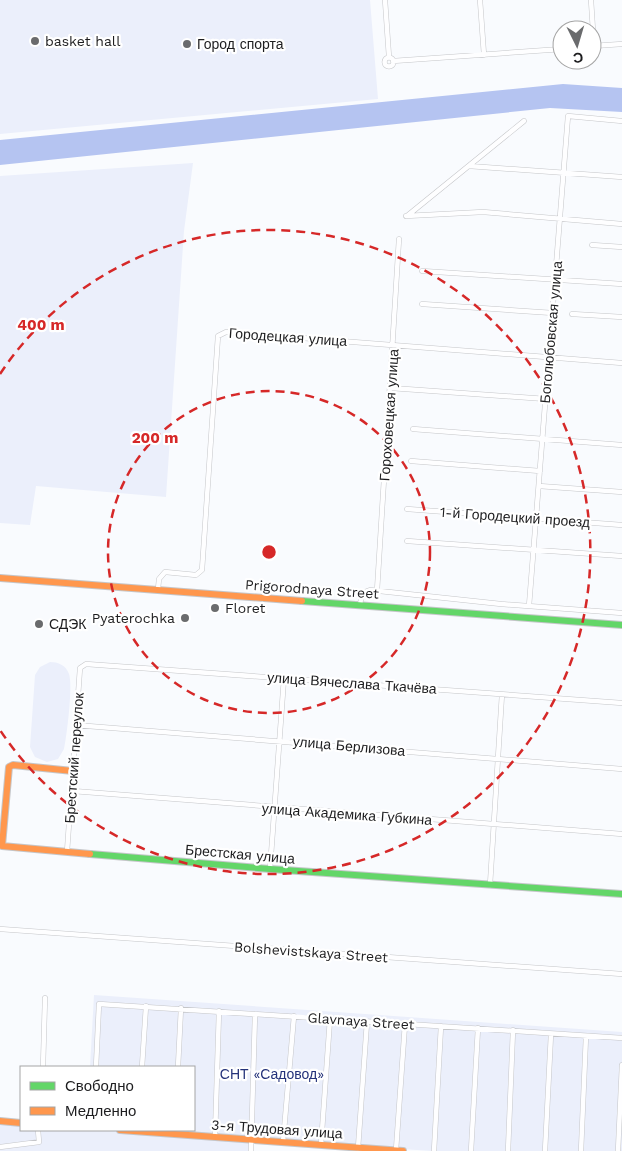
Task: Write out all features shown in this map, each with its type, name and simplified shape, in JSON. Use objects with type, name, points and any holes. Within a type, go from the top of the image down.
[{"type":"street","points":[[385,0],[391,59],[552,50]]},
{"type":"street","points":[[480,0],[484,55]]},
{"type":"street","points":[[591,0],[592,20]]},
{"type":"street","points":[[602,45],[622,44]]},
{"type":"street","name":"Боголюбовская улица","points":[[530,606],[568,116],[622,121]]},
{"type":"street","points":[[524,121],[406,216],[483,212],[622,224]]},
{"type":"street","points":[[469,166],[622,177]]},
{"type":"street","name":"Гороховецкая улица","points":[[377,591],[394,345],[399,239]]},
{"type":"street","points":[[592,245],[622,247]]},
{"type":"street","points":[[422,270],[622,284]]},
{"type":"street","points":[[422,304],[553,313]]},
{"type":"street","points":[[572,314],[622,317]]},
{"type":"street","name":"Городецкая улица","points":[[158,589],[159,579],[164,572],[196,576],[202,570],[218,336],[221,333],[622,362]]},
{"type":"street","points":[[391,388],[546,398]]},
{"type":"street","points":[[414,429],[622,444]]},
{"type":"street","points":[[411,461],[540,471]]},
{"type":"street","points":[[539,486],[622,492]]},
{"type":"street","name":"1-й Городецкий проезд","points":[[407,509],[622,525]]},
{"type":"street","points":[[407,540],[622,556]]},
{"type":"street","name":"Prigorodnaya Street","points":[[0,578],[622,625]]},
{"type":"street","points":[[360,605],[362,593],[377,591],[501,604],[622,613]]},
{"type":"street","points":[[500,616],[501,604]]},
{"type":"street","name":"улица Вячеслава Ткачёва","points":[[82,665],[622,702]]},
{"type":"street","name":"Брестский переулок","points":[[67,852],[73,791],[75,725],[82,665]]},
{"type":"street","points":[[270,869],[284,678]]},
{"type":"street","points":[[490,885],[502,694]]},
{"type":"street","name":"улица Берлизова","points":[[75,725],[622,769]]},
{"type":"street","name":"Брестская улица","points":[[73,771],[13,765],[9,767],[1,844],[4,848],[622,894]]},
{"type":"street","name":"улица Академика Губкина","points":[[73,791],[622,834]]},
{"type":"street","name":"Bolshevistskaya Street","points":[[0,929],[622,974]]},
{"type":"street","points":[[43,1066],[45,998]]},
{"type":"street","name":"Glavnaya Street","points":[[96,1066],[99,1004],[622,1038]]},
{"type":"street","points":[[142,1066],[146,1006]]},
{"type":"street","points":[[178,1066],[181,1008]]},
{"type":"street","points":[[215,1136],[219,1011]]},
{"type":"street","points":[[251,1151],[256,1014]]},
{"type":"street","points":[[283,1142],[294,1016]]},
{"type":"street","points":[[320,1145],[330,1019]]},
{"type":"street","points":[[358,1148],[367,1022]]},
{"type":"street","points":[[396,1150],[405,1024]]},
{"type":"street","points":[[434,1151],[441,1026]]},
{"type":"street","points":[[472,1151],[478,1028]]},
{"type":"street","points":[[508,1151],[513,1030]]},
{"type":"street","points":[[545,1151],[551,1034]]},
{"type":"street","points":[[581,1151],[586,1036]]},
{"type":"street","points":[[618,1151],[622,1065]]},
{"type":"street","points":[[0,1121],[20,1123]]},
{"type":"street","points":[[0,1147],[39,1142],[38,1131]]},
{"type":"street","name":"3-я Трудовая улица","points":[[156,1131],[403,1151]]},
{"type":"green space","name":"Город спорта","points":[[0,0],[370,0],[378,99],[0,134]]},
{"type":"green space","points":[[193,163],[184,231],[166,497],[36,486],[30,525],[0,523],[0,176]]},
{"type":"green space","points":[[50,662],[59,663],[66,668],[70,680],[70,699],[64,749],[58,759],[47,762],[35,757],[30,747],[35,675],[40,667]]},
{"type":"green space","name":"СНТ «Садовод»","points":[[94,995],[622,1032],[622,1151],[432,1151],[251,1139],[251,1151],[0,1151],[0,1121],[20,1123],[20,1131],[195,1131],[195,1066],[90,1066]]},
{"type":"water","points":[[563,84],[622,88],[622,112],[550,108],[0,165],[0,140]]},
{"type":"traffic: fast","points":[[302,601],[622,625]]},
{"type":"traffic: fast","points":[[90,854],[622,894]]},
{"type":"traffic: slow","points":[[0,578],[302,601]]},
{"type":"traffic: slow","points":[[73,771],[13,765],[9,767],[2,846],[90,854]]},
{"type":"traffic: slow","points":[[0,1121],[20,1123]]},
{"type":"traffic: slow","points":[[133,1131],[403,1151]]},
{"type":"place","name":"basket hall","points":[[35,41]]},
{"type":"place","name":"Город спорта","points":[[187,44]]},
{"type":"place","name":"Floret","points":[[215,608]]},
{"type":"place","name":"Pyaterochka","points":[[185,618]]},
{"type":"place","name":"СДЭК","points":[[39,624]]}]
